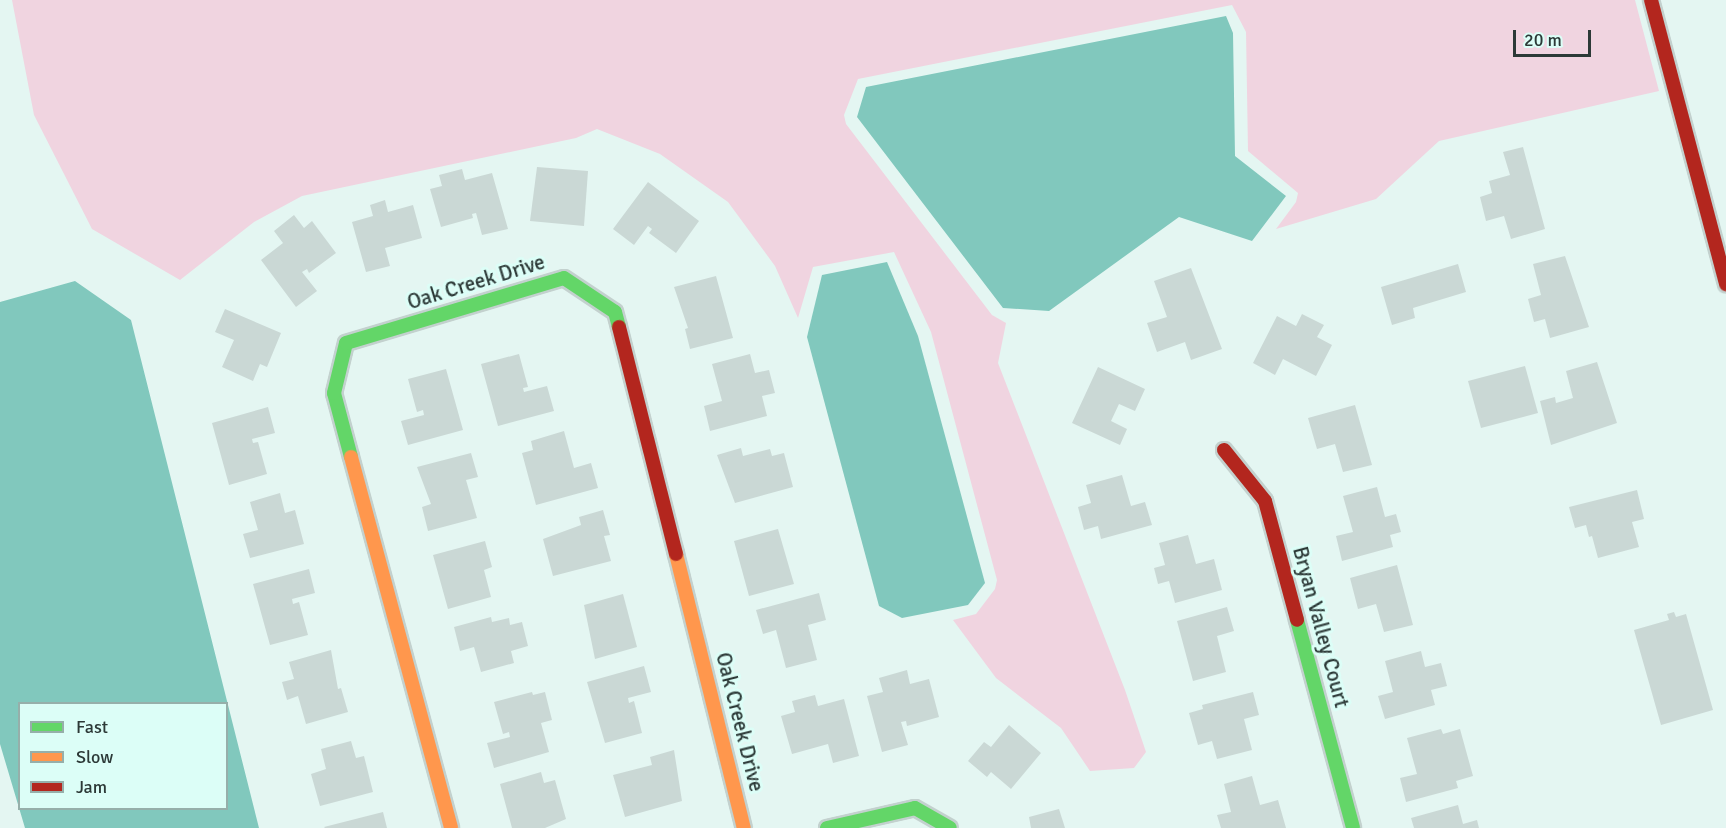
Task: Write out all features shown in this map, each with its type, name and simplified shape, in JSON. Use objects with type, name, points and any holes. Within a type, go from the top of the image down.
[{"type":"street","points":[[1651,0],[1726,284]]},
{"type":"street","name":"Oak Creek Drive","points":[[451,828],[334,393],[346,343],[564,278],[615,312],[744,828]]},
{"type":"street","name":"Bryan Valley Court","points":[[1224,450],[1265,501],[1353,828]]},
{"type":"street","points":[[827,828],[915,808],[950,828]]},
{"type":"shaded area","points":[[12,0],[1635,0],[1659,91],[1439,141],[1376,199],[1276,229],[1296,202],[1298,193],[1248,151],[1246,32],[1232,5],[858,79],[844,115],[846,124],[992,315],[1006,323],[998,363],[1125,690],[1146,752],[1134,768],[1090,771],[1061,728],[996,678],[953,620],[976,614],[995,589],[997,580],[931,332],[894,252],[813,267],[798,318],[775,266],[728,202],[660,154],[597,129],[576,138],[302,196],[254,222],[180,280],[92,229],[34,115]]},
{"type":"shaded area","points":[[1226,16],[1233,33],[1235,156],[1286,196],[1252,241],[1179,217],[1049,311],[1003,308],[857,117],[866,87]]},
{"type":"shaded area","points":[[887,262],[918,336],[985,583],[968,605],[902,618],[879,606],[807,337],[822,275]]},
{"type":"shaded area","points":[[75,281],[131,320],[227,702],[18,702],[18,804],[0,744],[0,302]]},
{"type":"shaded area","points":[[228,705],[259,828],[25,828],[20,810],[228,810]]},
{"type":"building","points":[[1523,147],[1545,229],[1511,239],[1504,216],[1486,221],[1480,197],[1492,193],[1489,181],[1510,175],[1503,152]]},
{"type":"building","points":[[537,167],[588,171],[584,226],[530,221]]},
{"type":"building","points":[[462,169],[465,180],[492,173],[508,229],[482,235],[476,213],[472,214],[473,218],[441,227],[430,189],[442,186],[439,175]]},
{"type":"building","points":[[648,182],[699,221],[676,253],[649,233],[652,229],[648,226],[634,245],[613,229]]},
{"type":"building","points":[[385,200],[388,212],[413,205],[422,238],[385,248],[390,266],[366,272],[352,222],[373,216],[370,205]]},
{"type":"building","points":[[294,215],[304,228],[312,221],[336,253],[309,273],[307,269],[302,272],[317,291],[296,307],[261,260],[283,243],[274,231]]},
{"type":"building","points":[[1565,256],[1589,327],[1550,338],[1545,319],[1534,322],[1528,299],[1541,295],[1533,264]]},
{"type":"building","points":[[1458,264],[1466,292],[1413,308],[1415,318],[1392,325],[1381,287]]},
{"type":"building","points":[[1191,268],[1222,349],[1191,360],[1185,342],[1157,352],[1147,323],[1167,317],[1154,281]]},
{"type":"building","points":[[716,276],[733,338],[690,349],[685,329],[688,328],[674,287]]},
{"type":"building","points":[[225,309],[281,333],[267,367],[260,364],[253,381],[222,367],[234,340],[215,332]]},
{"type":"building","points":[[1302,314],[1324,325],[1317,337],[1332,345],[1316,376],[1283,359],[1275,375],[1253,363],[1277,316],[1296,326]]},
{"type":"building","points":[[519,354],[528,387],[523,388],[524,392],[547,386],[554,411],[498,426],[481,364]]},
{"type":"building","points":[[750,354],[755,373],[769,370],[775,393],[762,396],[767,416],[710,431],[704,406],[722,401],[712,364]]},
{"type":"building","points":[[1597,362],[1617,423],[1551,445],[1540,401],[1555,397],[1556,403],[1573,398],[1566,371]]},
{"type":"building","points":[[1525,366],[1538,413],[1481,428],[1468,381]]},
{"type":"building","points":[[1098,367],[1145,389],[1135,411],[1119,404],[1111,421],[1127,429],[1120,445],[1072,423]]},
{"type":"building","points":[[446,369],[463,430],[408,445],[401,421],[424,415],[423,410],[417,412],[408,379]]},
{"type":"building","points":[[1355,405],[1372,465],[1343,472],[1335,444],[1317,449],[1308,418]]},
{"type":"building","points":[[268,407],[275,433],[252,439],[253,443],[258,442],[267,474],[229,485],[212,423]]},
{"type":"building","points":[[564,431],[574,468],[591,463],[598,488],[536,505],[522,453],[533,450],[531,441]]},
{"type":"building","points":[[741,448],[743,456],[770,449],[772,456],[784,453],[793,487],[735,503],[717,455]]},
{"type":"building","points":[[471,453],[478,477],[466,480],[477,518],[428,531],[422,507],[431,504],[417,467]]},
{"type":"building","points":[[1122,475],[1131,506],[1145,502],[1152,525],[1101,539],[1098,526],[1084,530],[1078,507],[1091,503],[1086,485]]},
{"type":"building","points":[[1377,487],[1385,517],[1396,514],[1401,532],[1390,535],[1393,547],[1342,561],[1336,536],[1353,532],[1343,496]]},
{"type":"building","points":[[1637,490],[1644,519],[1632,522],[1639,547],[1598,558],[1592,536],[1589,537],[1586,525],[1575,528],[1569,507]]},
{"type":"building","points":[[280,493],[285,513],[295,510],[304,544],[250,558],[243,534],[258,530],[250,502]]},
{"type":"building","points":[[603,510],[610,535],[604,536],[611,561],[553,576],[543,539],[581,525],[579,517]]},
{"type":"building","points":[[778,529],[794,584],[749,596],[734,541]]},
{"type":"building","points":[[1188,535],[1196,564],[1214,559],[1222,590],[1175,603],[1169,581],[1158,584],[1154,568],[1165,565],[1159,543]]},
{"type":"building","points":[[485,541],[492,567],[484,570],[491,597],[448,609],[433,555]]},
{"type":"building","points":[[1397,565],[1413,625],[1384,632],[1376,604],[1358,609],[1350,578]]},
{"type":"building","points":[[309,569],[315,593],[292,599],[293,604],[299,602],[308,635],[270,645],[253,584]]},
{"type":"building","points":[[819,593],[826,620],[808,625],[817,660],[786,668],[776,630],[763,634],[756,610]]},
{"type":"building","points":[[623,594],[637,647],[595,659],[584,605]]},
{"type":"building","points":[[1227,607],[1234,631],[1217,636],[1226,672],[1193,681],[1177,621]]},
{"type":"building","points":[[1674,612],[1676,617],[1686,614],[1713,710],[1661,725],[1634,630],[1669,620],[1667,614]]},
{"type":"building","points":[[491,617],[492,622],[509,618],[510,625],[522,622],[528,646],[511,651],[514,663],[481,672],[474,647],[460,651],[454,627]]},
{"type":"building","points":[[331,650],[338,689],[341,688],[348,712],[306,724],[298,696],[287,700],[282,682],[294,679],[289,662]]},
{"type":"building","points":[[1421,651],[1425,667],[1441,663],[1447,686],[1431,690],[1435,705],[1385,719],[1378,696],[1393,692],[1385,661]]},
{"type":"building","points":[[644,666],[651,692],[628,698],[629,703],[634,701],[642,733],[605,743],[587,682]]},
{"type":"building","points":[[907,670],[910,684],[929,679],[939,717],[907,726],[906,721],[901,722],[908,745],[882,752],[867,696],[883,692],[879,678]]},
{"type":"building","points":[[532,692],[533,695],[545,692],[552,720],[541,723],[549,752],[494,768],[487,743],[510,737],[509,732],[503,734],[494,702]]},
{"type":"building","points":[[1253,692],[1259,715],[1244,719],[1252,750],[1217,759],[1212,741],[1198,745],[1189,713],[1203,709],[1202,705]]},
{"type":"building","points":[[815,695],[818,706],[844,699],[859,756],[833,763],[828,744],[792,754],[781,716],[795,712],[792,701]]},
{"type":"building","points":[[1009,725],[1041,753],[1011,789],[991,772],[987,777],[968,761],[984,742],[991,747]]},
{"type":"building","points":[[1441,729],[1443,734],[1460,729],[1473,776],[1456,781],[1458,788],[1406,802],[1400,778],[1417,774],[1407,738]]},
{"type":"building","points":[[351,741],[356,758],[364,756],[373,792],[320,806],[311,774],[326,769],[321,749]]},
{"type":"building","points":[[674,750],[682,801],[625,817],[613,775],[652,765],[650,757]]},
{"type":"building","points":[[541,772],[544,783],[555,780],[566,819],[545,828],[512,828],[500,784]]},
{"type":"building","points":[[1252,776],[1260,805],[1278,800],[1286,828],[1221,828],[1217,815],[1231,812],[1224,784]]},
{"type":"building","points":[[1458,805],[1463,824],[1477,820],[1479,828],[1414,828],[1411,818]]},
{"type":"building","points":[[1059,809],[1065,828],[1031,828],[1029,817]]},
{"type":"building","points":[[383,812],[387,828],[324,827]]},
{"type":"traffic: fast","points":[[351,457],[334,393],[346,343],[564,278],[615,312],[619,327]]},
{"type":"traffic: fast","points":[[1297,620],[1353,828]]},
{"type":"traffic: fast","points":[[827,828],[915,808],[950,828]]},
{"type":"traffic: slow","points":[[351,457],[451,828]]},
{"type":"traffic: slow","points":[[676,554],[744,828]]},
{"type":"traffic: jam","points":[[1651,0],[1726,284]]},
{"type":"traffic: jam","points":[[619,327],[676,554]]},
{"type":"traffic: jam","points":[[1224,450],[1265,501],[1297,620]]}]
